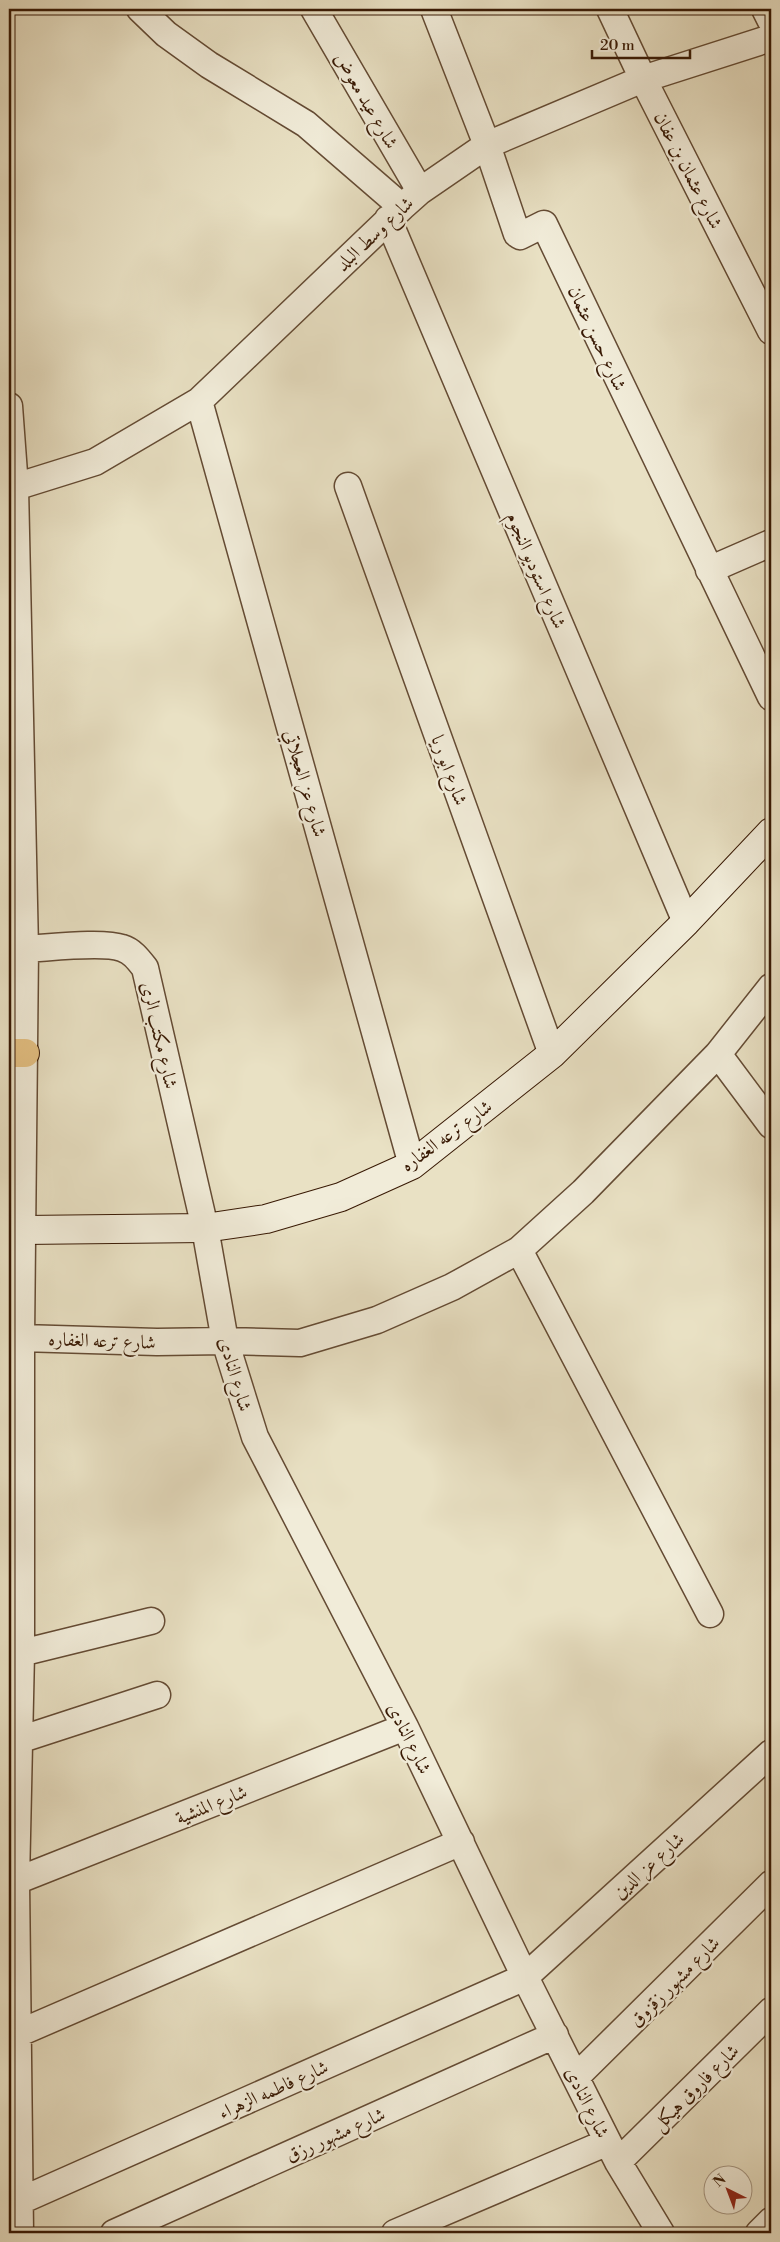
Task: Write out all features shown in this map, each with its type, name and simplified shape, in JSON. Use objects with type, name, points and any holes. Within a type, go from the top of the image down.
[{"type":"street","points":[[140,9],[166,34],[209,65],[306,124],[403,206]]},
{"type":"street","name":"شارع عيد معوض","points":[[314,9],[403,206]]},
{"type":"street","name":"شارع حسن عثمان","points":[[434,9],[487,145],[517,234],[520,236],[544,224],[771,697]]},
{"type":"street","name":"شارع عثمان بن عفان","points":[[610,9],[643,80],[771,331]]},
{"type":"street","points":[[765,9],[771,20]]},
{"type":"street","name":"شارع وسط البلد","points":[[14,487],[95,462],[199,401],[403,206],[487,145],[643,80],[771,38]]},
{"type":"street","name":"شارع استوديو النجوم","points":[[403,206],[686,922]]},
{"type":"street","name":"شارع عز العجلاتي","points":[[199,401],[412,1165]]},
{"type":"street","points":[[9,406],[14,487],[25,949],[17,1053],[22,1230],[21,1653],[16,1882],[20,2233]]},
{"type":"street","name":"شارع ابو ريا","points":[[348,486],[552,1054]]},
{"type":"street","points":[[709,570],[771,543]]},
{"type":"street","name":"شارع ترعه الغفاره","points":[[22,1230],[205,1228],[266,1219],[341,1197],[412,1165],[552,1054],[686,922],[771,832]]},
{"type":"street","name":"شارع مكتب الرى","points":[[25,949],[108,945],[123,948],[136,956],[145,968],[205,1228]]},
{"type":"street","name":"شارع ترعه الغفاره","points":[[21,1338],[157,1342],[300,1343],[377,1320],[452,1288],[519,1250],[583,1192],[718,1054],[771,987]]},
{"type":"street","points":[[718,1054],[771,1125]]},
{"type":"street","name":"شارع النادى","points":[[205,1228],[225,1341],[238,1389],[255,1436],[405,1727],[525,1976],[613,2152],[661,2233]]},
{"type":"street","points":[[519,1250],[710,1614]]},
{"type":"street","points":[[21,1653],[151,1620]]},
{"type":"street","points":[[19,1740],[157,1695]]},
{"type":"street","name":"شارع المنشية","points":[[16,1882],[405,1727]]},
{"type":"street","name":"شارع عز الدين","points":[[525,1976],[771,1753]]},
{"type":"street","points":[[17,2034],[461,1842]]},
{"type":"street","name":"شارع مشهور زقزوق","points":[[576,2078],[771,1884]]},
{"type":"street","name":"شارع فاطمه الزهراء","points":[[20,2200],[525,1976]]},
{"type":"street","name":"شارع فاروق هيكل","points":[[613,2152],[771,2011]]},
{"type":"street","name":"شارع مشهور رزق","points":[[114,2233],[555,2035]]},
{"type":"street","points":[[395,2233],[613,2152]]},
{"type":"street","points":[[759,2233],[771,2221]]}]
